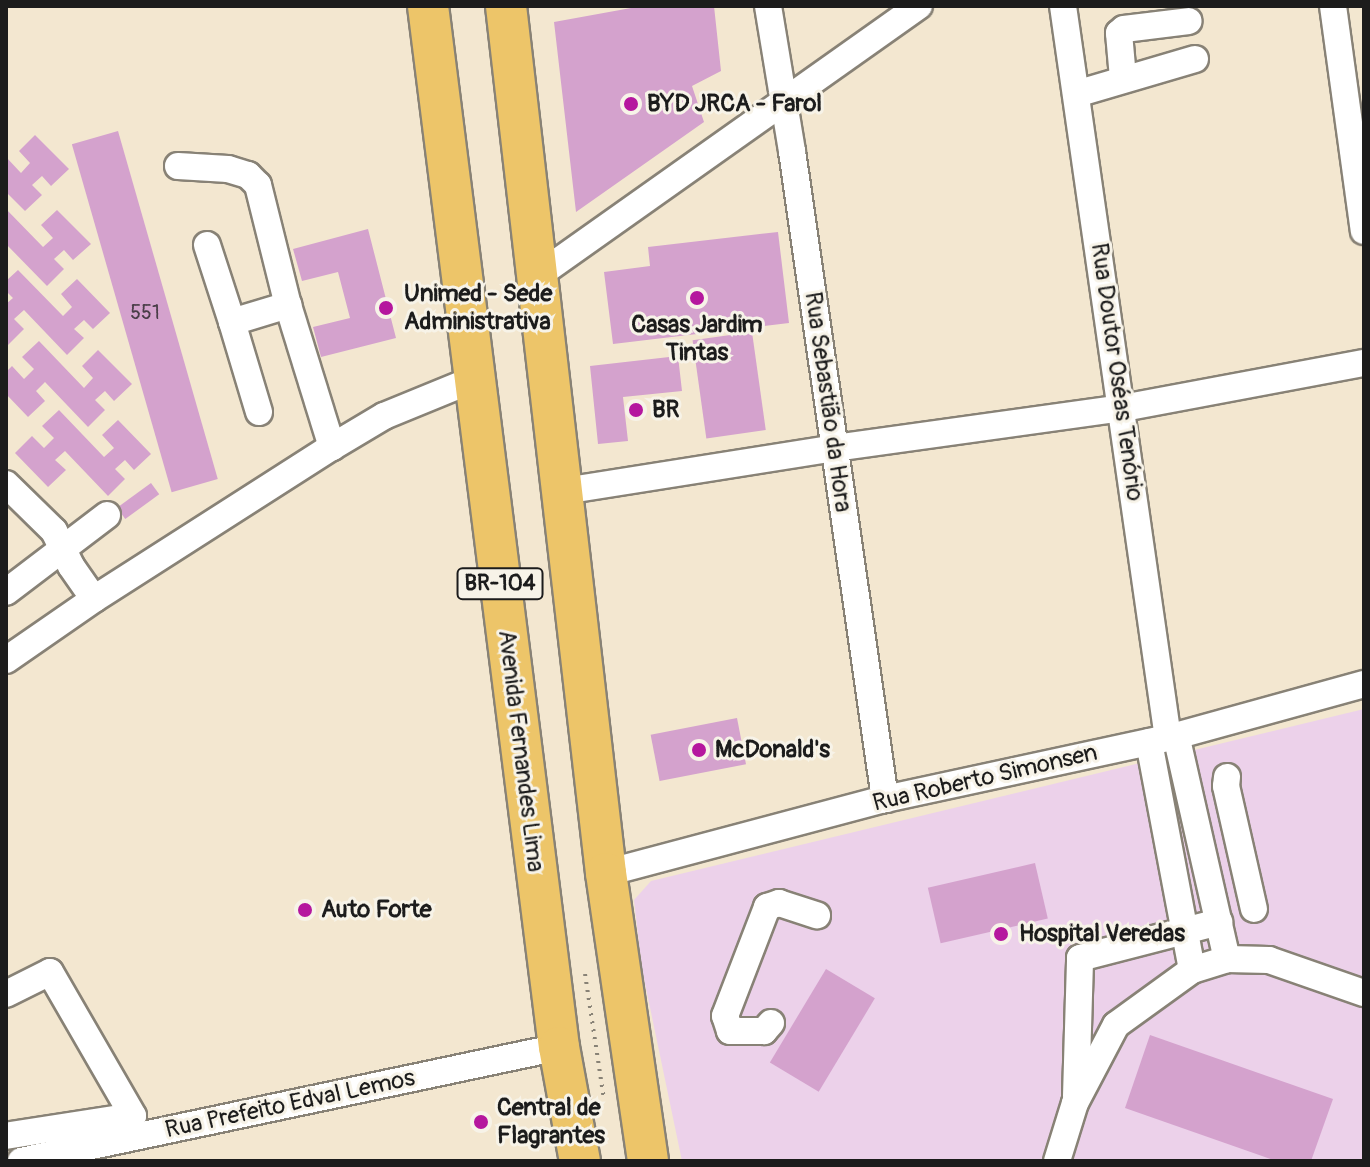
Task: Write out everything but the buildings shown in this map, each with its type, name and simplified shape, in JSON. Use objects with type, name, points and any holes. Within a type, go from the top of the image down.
[{"type":"highway","name":"Avenida Fernandes Lima","points":[[428,6],[559,1047],[580,1161]]},
{"type":"highway","name":"BR-104","points":[[506,6],[606,873],[648,1161]]},
{"type":"street","name":"Rua Sebastião da Hora","points":[[768,6],[885,799]]},
{"type":"street","points":[[536,277],[919,6]]},
{"type":"street","name":"Rua Doutor Oséas Tenório","points":[[1063,6],[1123,408],[1165,738]]},
{"type":"street","points":[[1333,6],[1364,231]]},
{"type":"street","points":[[1123,78],[1119,33],[1124,29],[1189,21]]},
{"type":"street","points":[[1076,94],[1195,59]]},
{"type":"street","points":[[178,166],[228,169],[248,175],[258,185],[288,305],[332,447]]},
{"type":"street","points":[[207,245],[259,412]]},
{"type":"street","points":[[232,322],[288,305]]},
{"type":"street","points":[[564,491],[834,448],[1123,408],[1364,363]]},
{"type":"street","points":[[6,660],[94,599],[332,447],[384,416],[474,379]]},
{"type":"street","points":[[6,484],[46,522],[94,599]]},
{"type":"street","points":[[6,592],[107,515]]},
{"type":"street","name":"Rua Roberto Simonsen","points":[[606,873],[885,799],[1165,738],[1364,684]]},
{"type":"street","points":[[1165,738],[1227,959]]},
{"type":"street","points":[[1165,738],[1184,932],[1192,970]]},
{"type":"street","points":[[1227,777],[1226,786],[1254,909]]},
{"type":"street","points":[[771,1023],[764,1031],[730,1031],[725,1016],[767,907],[779,903],[817,915]]},
{"type":"street","points":[[1075,1103],[1080,958],[1219,922]]},
{"type":"street","points":[[1057,1161],[1075,1103],[1116,1025],[1192,970],[1227,959],[1269,960],[1364,993]]},
{"type":"street","points":[[6,994],[50,972],[133,1116],[6,1136]]},
{"type":"street","name":"Rua Prefeito Edval Lemos","points":[[21,1161],[559,1047]]},
{"type":"shaded area","name":"Hospital Veredas","points":[[1364,709],[1364,1161],[682,1161],[642,969],[634,900],[651,881]]},
{"type":"place","name":"BYD JRCA - Farol","points":[[631,104]]},
{"type":"place","name":"Casas Jardim Tintas","points":[[697,298]]},
{"type":"place","name":"Unimed - Sede Administrativa","points":[[386,308]]},
{"type":"place","name":"BR","points":[[636,410]]},
{"type":"place","name":"McDonald's","points":[[699,750]]},
{"type":"place","name":"Auto Forte","points":[[305,910]]},
{"type":"place","name":"Hospital Veredas","points":[[1001,934]]},
{"type":"place","name":"Central de Flagrantes","points":[[481,1122]]}]
